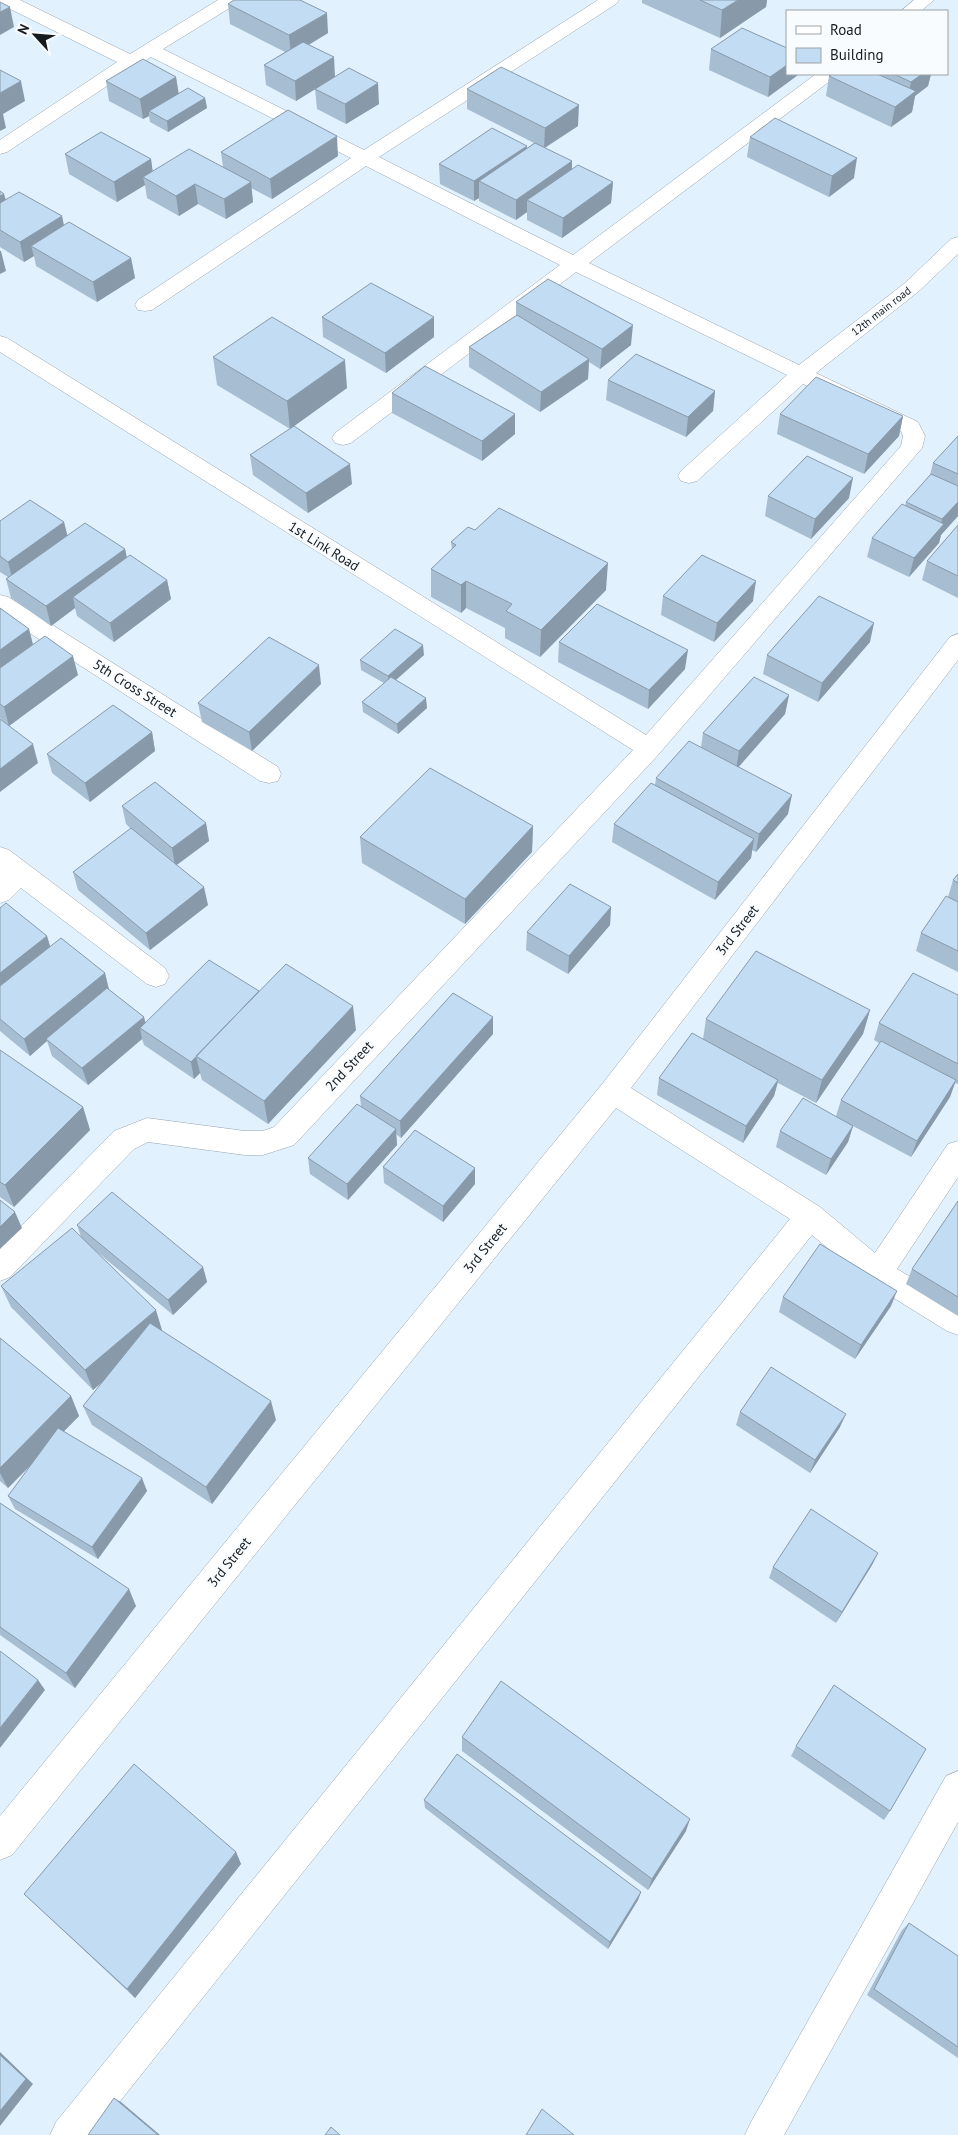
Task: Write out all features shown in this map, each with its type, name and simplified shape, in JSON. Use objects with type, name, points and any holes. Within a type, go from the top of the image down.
[{"type":"street","points":[[6,0],[129,61]]},
{"type":"street","points":[[0,148],[129,61],[230,0]]},
{"type":"street","points":[[145,305],[366,157],[610,0]]},
{"type":"street","points":[[911,10],[925,0]]},
{"type":"street","points":[[150,49],[575,264],[801,374]]},
{"type":"street","points":[[343,438],[827,75]]},
{"type":"street","name":"12th main road","points":[[689,476],[801,374],[912,287],[958,243]]},
{"type":"street","name":"1st Link Road","points":[[0,344],[649,748]]},
{"type":"street","name":"2nd Street","points":[[0,1268],[124,1140],[147,1130],[245,1143],[264,1143],[284,1136],[409,1000],[649,748],[912,448],[914,436],[910,427],[801,374]]},
{"type":"street","name":"5th Cross Street","points":[[0,603],[269,774]]},
{"type":"street","name":"3rd Street","points":[[0,1843],[613,1091],[958,643]]},
{"type":"street","points":[[0,893],[10,884],[5,862]]},
{"type":"street","points":[[5,862],[156,976]]},
{"type":"street","points":[[613,1091],[810,1216],[878,1273],[958,1321]]},
{"type":"street","points":[[878,1273],[958,1153]]},
{"type":"street","points":[[69,2135],[810,1216]]},
{"type":"street","points":[[764,2135],[958,1788]]},
{"type":"building","points":[[234,0],[300,0],[327,13],[289,35],[228,4]]},
{"type":"building","points":[[700,0],[738,0],[722,10]]},
{"type":"building","points":[[0,2],[10,7],[0,12]]},
{"type":"building","points":[[742,28],[786,48],[786,66],[770,77],[711,49]]},
{"type":"building","points":[[303,42],[334,57],[295,81],[264,65]]},
{"type":"building","points":[[143,59],[176,77],[140,99],[106,81]]},
{"type":"building","points":[[501,67],[579,105],[545,128],[467,89]]},
{"type":"building","points":[[349,68],[378,83],[345,104],[315,89]]},
{"type":"building","points":[[0,70],[21,81],[0,93]]},
{"type":"building","points":[[879,75],[916,91],[895,107],[829,76]]},
{"type":"building","points":[[896,75],[921,75],[911,82]]},
{"type":"building","points":[[188,88],[205,98],[167,121],[149,111]]},
{"type":"building","points":[[288,110],[337,136],[270,179],[221,152]]},
{"type":"building","points":[[775,118],[857,158],[832,176],[750,137]]},
{"type":"building","points":[[492,128],[527,146],[474,181],[439,164]]},
{"type":"building","points":[[101,132],[151,159],[114,182],[65,154]]},
{"type":"building","points":[[535,143],[572,161],[516,200],[479,181]]},
{"type":"building","points":[[189,149],[251,182],[224,199],[195,184],[176,196],[143,177]]},
{"type":"building","points":[[578,165],[613,182],[563,218],[527,200]]},
{"type":"building","points":[[19,192],[62,216],[20,242],[0,230],[0,203]]},
{"type":"building","points":[[69,222],[131,258],[93,282],[31,246]]},
{"type":"building","points":[[548,279],[633,325],[602,349],[516,302]]},
{"type":"building","points":[[371,283],[434,317],[385,353],[322,317]]},
{"type":"building","points":[[517,315],[589,359],[541,392],[469,347]]},
{"type":"building","points":[[272,317],[345,360],[287,401],[213,357]]},
{"type":"building","points":[[636,354],[715,391],[688,417],[608,380]]},
{"type":"building","points":[[425,366],[515,414],[482,441],[392,393]]},
{"type":"building","points":[[816,377],[903,416],[868,454],[780,414]]},
{"type":"building","points":[[294,426],[350,464],[306,493],[250,455]]},
{"type":"building","points":[[958,436],[958,474],[933,463]]},
{"type":"building","points":[[807,456],[853,478],[815,519],[768,496]]},
{"type":"building","points":[[931,474],[958,486],[958,502],[942,519],[906,502]]},
{"type":"building","points":[[30,500],[64,522],[8,562],[0,556],[0,521]]},
{"type":"building","points":[[902,504],[944,524],[914,558],[872,538]]},
{"type":"building","points":[[499,508],[608,563],[541,630],[506,611],[512,604],[466,581],[461,585],[431,569],[456,545],[451,542],[468,527],[475,530]]},
{"type":"building","points":[[85,523],[125,549],[46,606],[6,579]]},
{"type":"building","points":[[958,525],[958,576],[927,561]]},
{"type":"building","points":[[130,555],[167,580],[110,623],[73,597]]},
{"type":"building","points":[[702,555],[756,581],[717,623],[663,596]]},
{"type":"building","points":[[819,596],[874,623],[822,683],[767,655]]},
{"type":"building","points":[[597,604],[688,650],[649,690],[559,642]]},
{"type":"building","points":[[0,608],[29,629],[0,650]]},
{"type":"building","points":[[395,629],[423,645],[388,676],[360,660]]},
{"type":"building","points":[[45,636],[73,656],[4,707],[0,704],[0,668]]},
{"type":"building","points":[[269,637],[319,665],[249,732],[198,703]]},
{"type":"building","points":[[391,677],[426,698],[397,724],[362,702]]},
{"type":"building","points":[[754,677],[789,695],[739,751],[703,733]]},
{"type":"building","points":[[113,705],[152,732],[85,783],[47,754]]},
{"type":"building","points":[[0,719],[33,744],[0,769]]},
{"type":"building","points":[[689,741],[792,795],[759,834],[656,778]]},
{"type":"building","points":[[430,768],[533,826],[465,899],[360,837]]},
{"type":"building","points":[[155,782],[206,823],[172,848],[122,806]]},
{"type":"building","points":[[651,783],[754,839],[718,882],[614,824]]},
{"type":"building","points":[[131,828],[204,887],[146,933],[73,872]]},
{"type":"building","points":[[958,874],[958,883],[953,880]]},
{"type":"building","points":[[570,884],[611,907],[569,956],[527,932]]},
{"type":"building","points":[[946,896],[958,902],[958,951],[921,933]]},
{"type":"building","points":[[6,903],[47,936],[0,973],[0,908]]},
{"type":"building","points":[[61,938],[105,973],[24,1039],[0,1019],[0,986]]},
{"type":"building","points":[[756,951],[870,1010],[822,1080],[706,1019]]},
{"type":"building","points":[[209,960],[259,991],[191,1062],[140,1028]]},
{"type":"building","points":[[286,964],[353,1006],[264,1101],[196,1056]]},
{"type":"building","points":[[913,973],[958,995],[958,1064],[879,1023]]},
{"type":"building","points":[[107,988],[144,1017],[82,1068],[46,1039]]},
{"type":"building","points":[[453,993],[493,1017],[400,1121],[360,1096]]},
{"type":"building","points":[[692,1033],[778,1080],[746,1126],[659,1078]]},
{"type":"building","points":[[881,1041],[956,1080],[917,1141],[841,1100]]},
{"type":"building","points":[[0,1050],[83,1107],[5,1185],[0,1182]]},
{"type":"building","points":[[803,1098],[853,1126],[831,1159],[780,1131]]},
{"type":"building","points":[[357,1104],[396,1129],[347,1184],[308,1158]]},
{"type":"building","points":[[415,1130],[475,1168],[443,1206],[383,1167]]},
{"type":"building","points":[[112,1192],[203,1267],[168,1300],[77,1225]]},
{"type":"building","points":[[0,1200],[15,1212],[0,1227]]},
{"type":"building","points":[[958,1201],[958,1297],[912,1269]]},
{"type":"building","points":[[72,1228],[156,1310],[85,1370],[1,1286]]},
{"type":"building","points":[[820,1244],[897,1291],[861,1345],[783,1297]]},
{"type":"building","points":[[150,1323],[271,1401],[206,1487],[83,1406]]},
{"type":"building","points":[[0,1338],[71,1396],[0,1468]]},
{"type":"building","points":[[771,1367],[846,1414],[815,1460],[740,1412]]},
{"type":"building","points":[[58,1428],[142,1478],[92,1547],[8,1496]]},
{"type":"building","points":[[0,1503],[129,1589],[66,1673],[0,1627]]},
{"type":"building","points":[[811,1509],[878,1553],[842,1612],[773,1567]]},
{"type":"building","points":[[0,1651],[38,1680],[0,1728]]},
{"type":"building","points":[[501,1681],[690,1819],[652,1879],[462,1737]]},
{"type":"building","points":[[834,1685],[926,1749],[890,1811],[796,1746]]},
{"type":"building","points":[[457,1754],[641,1892],[610,1942],[424,1800]]},
{"type":"building","points":[[134,1764],[236,1852],[127,1989],[24,1894]]},
{"type":"building","points":[[909,1923],[958,1956],[958,2047],[874,1989]]},
{"type":"building","points":[[0,2055],[26,2079],[0,2111]]},
{"type":"building","points":[[114,2098],[158,2135],[88,2135]]},
{"type":"building","points":[[542,2109],[574,2135],[526,2135]]},
{"type":"building","points":[[331,2127],[340,2135],[325,2135]]}]
